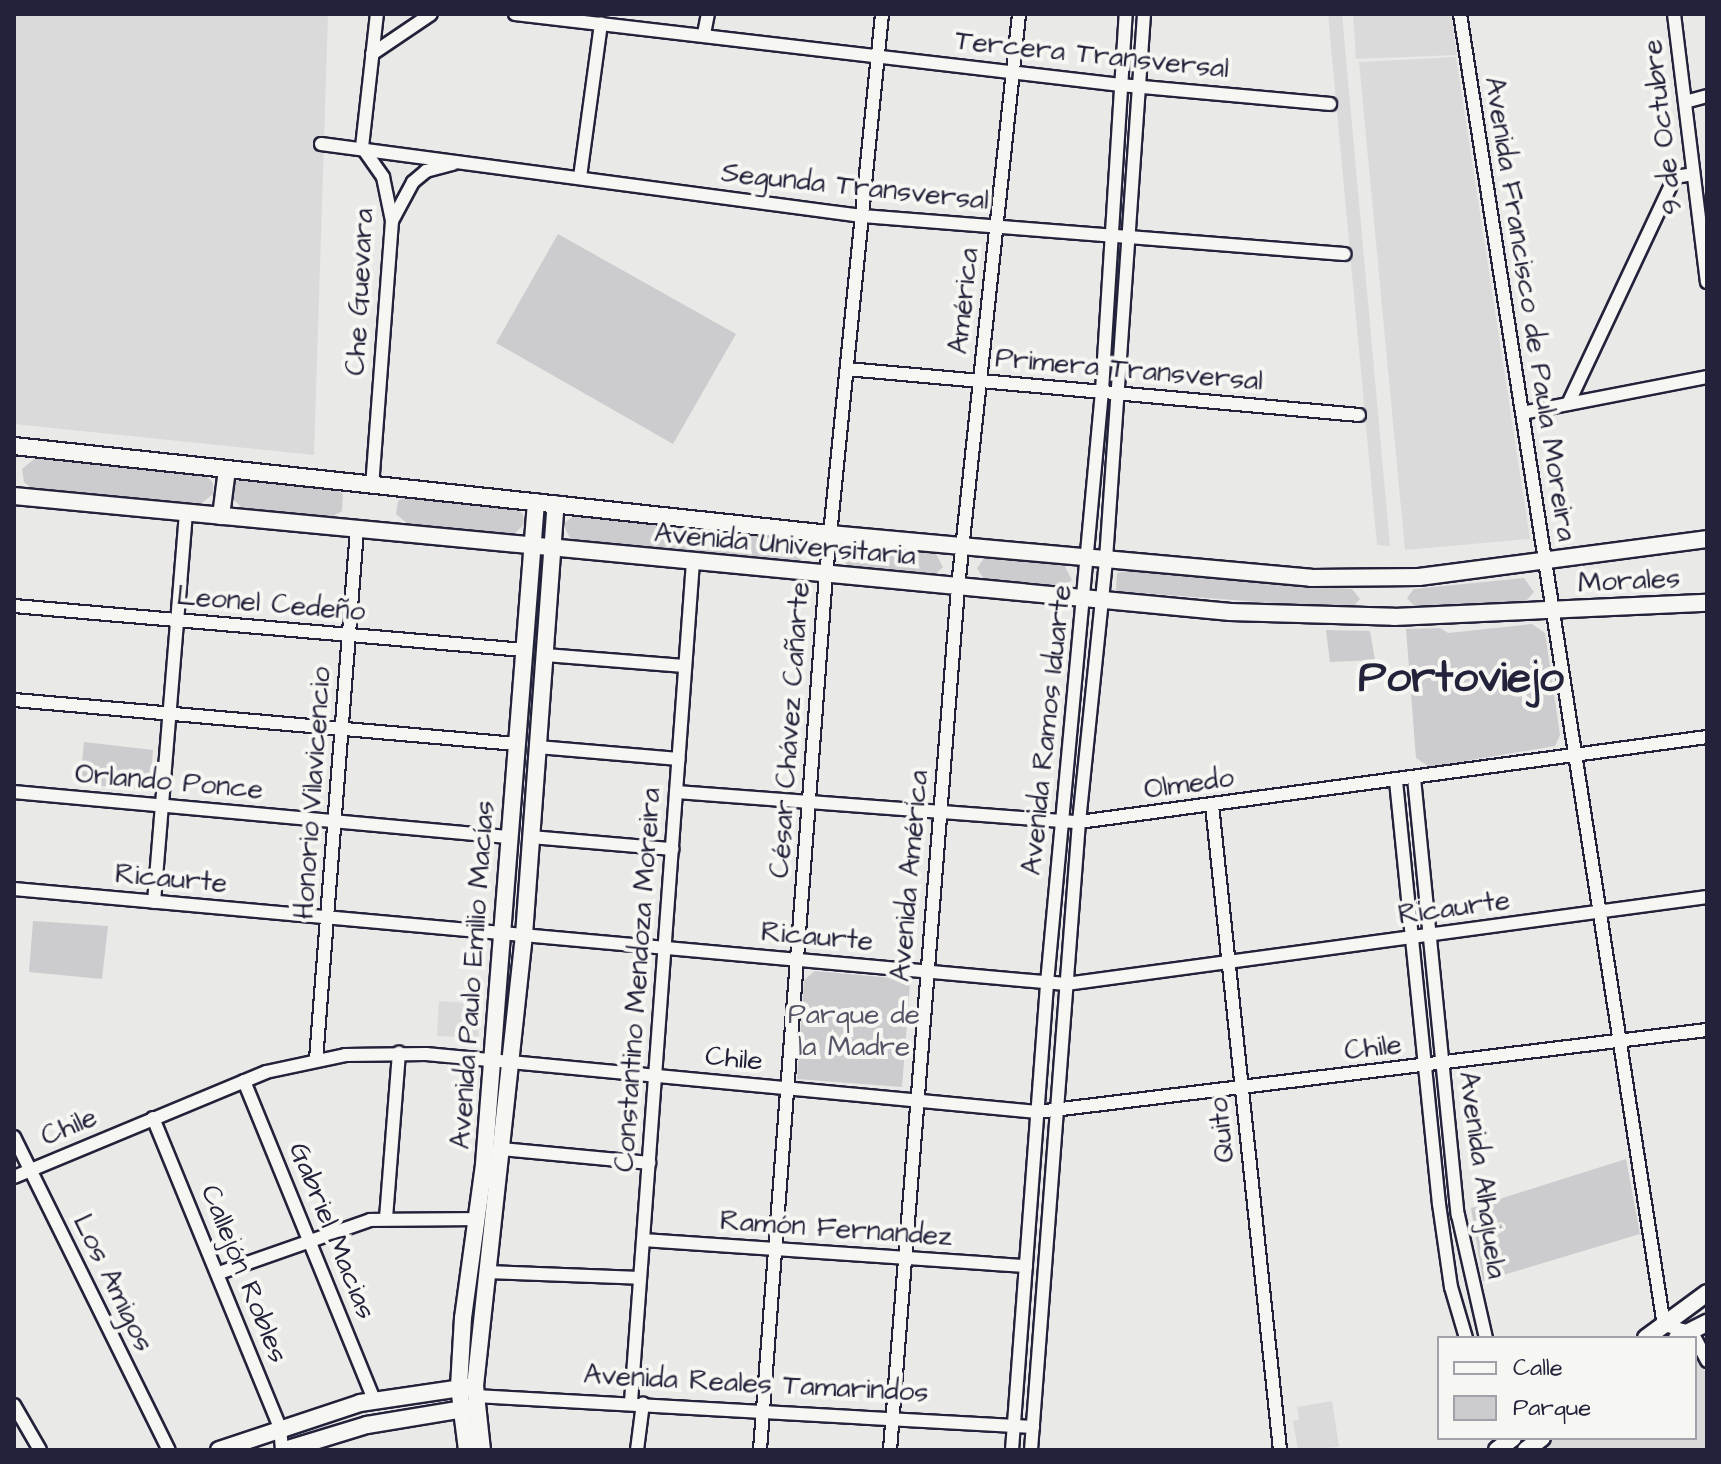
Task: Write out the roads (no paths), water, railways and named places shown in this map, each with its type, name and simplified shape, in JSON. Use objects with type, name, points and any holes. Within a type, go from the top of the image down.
[{"type":"main road","name":"Avenida Universitaria","points":[[14,446],[830,534],[1363,579],[1545,563],[1707,539]]},
{"type":"main road","points":[[221,516],[227,469]]},
{"type":"main road","points":[[14,496],[357,529],[532,552]]},
{"type":"main road","name":"Avenida Paulo Emilio Macías","points":[[467,1450],[469,1397],[465,1287],[477,1219],[492,1060],[536,502]]},
{"type":"main road","name":"Avenida Paulo Emilio Macías","points":[[482,1450],[469,1397],[502,1149],[524,935],[556,504]]},
{"type":"main road","name":"Avenida Universitaria","points":[[532,552],[693,562],[1093,599],[1333,617],[1553,611]]},
{"type":"main road","name":"Morales","points":[[1553,611],[1707,603]]},
{"type":"main road","points":[[1649,1336],[1707,1293]]},
{"type":"main road","points":[[1689,1336],[1707,1323]]},
{"type":"main road","name":"Avenida Reales Tamarindos","points":[[219,1450],[280,1427],[374,1400],[469,1397]]},
{"type":"main road","name":"Avenida Reales Tamarindos","points":[[284,1450],[469,1397]]},
{"type":"street","points":[[321,144],[362,147],[377,14]]},
{"type":"street","points":[[372,54],[431,14]]},
{"type":"street","name":"Tercera Transversal","points":[[515,14],[877,53],[1121,85],[1330,104]]},
{"type":"street","points":[[704,34],[708,14]]},
{"type":"street","name":"César Chávez Cañarte","points":[[760,1450],[826,575],[882,14]]},
{"type":"street","name":"América","points":[[962,546],[1019,14]]},
{"type":"street","name":"Avenida Ramos Iduarte","points":[[1031,1450],[1079,822],[1093,599],[1088,557],[1126,14]]},
{"type":"street","name":"Avenida Ramos Iduarte","points":[[1012,1450],[1062,820],[1093,599],[1106,559],[1144,14]]},
{"type":"street","name":"Avenida Francisco de Paula Moreira","points":[[1460,14],[1664,1325]]},
{"type":"street","name":"9 de Octubre","points":[[1674,14],[1707,282]]},
{"type":"street","points":[[580,177],[601,23]]},
{"type":"street","points":[[1685,102],[1707,96]]},
{"type":"street","name":"Segunda Transversal","points":[[362,147],[862,216],[1345,254]]},
{"type":"street","name":"Che Guevara","points":[[362,147],[383,177],[392,221],[372,485]]},
{"type":"street","points":[[392,221],[413,182],[426,171],[465,162]]},
{"type":"street","points":[[1568,404],[1675,177],[1693,174]]},
{"type":"street","name":"Primera Transversal","points":[[847,369],[1359,415]]},
{"type":"street","points":[[1522,413],[1707,377]]},
{"type":"street","points":[[154,902],[186,514]]},
{"type":"street","name":"Honorio Vilavicencio","points":[[316,1060],[357,529]]},
{"type":"street","name":"Avenida América","points":[[890,1450],[962,546]]},
{"type":"street","name":"Constantino Mendoza Moreira","points":[[637,1450],[640,1278],[693,562]]},
{"type":"street","name":"Leonel Cedeño","points":[[14,606],[524,650]]},
{"type":"street","points":[[545,655],[685,666]]},
{"type":"street","points":[[14,700],[516,744]]},
{"type":"street","name":"Olmedo","points":[[676,792],[1079,822],[1707,737]]},
{"type":"street","points":[[538,747],[678,759]]},
{"type":"street","name":"Avenida Alhajuela","points":[[1414,778],[1442,1064],[1465,1256],[1485,1336]]},
{"type":"street","name":"Avenida Alhajuela","points":[[1396,781],[1445,1250],[1466,1336]]},
{"type":"street","name":"Orlando Ponce","points":[[14,792],[510,837]]},
{"type":"street","name":"Quito","points":[[1212,805],[1280,1450]]},
{"type":"street","points":[[531,837],[672,849]]},
{"type":"street","name":"Ricaurte","points":[[14,889],[1066,984],[1707,897]]},
{"type":"street","name":"Chile","points":[[14,1177],[244,1081],[316,1060],[399,1053],[1037,1112],[1425,1067],[1619,1039],[1707,1030]]},
{"type":"street","points":[[386,1218],[399,1053]]},
{"type":"street","name":"Gabriel Macias","points":[[244,1081],[374,1400]]},
{"type":"street","name":"Callejón Robles","points":[[153,1118],[280,1427],[284,1450]]},
{"type":"street","name":"Los Amigos","points":[[14,1137],[169,1450]]},
{"type":"street","points":[[502,1149],[649,1163]]},
{"type":"street","points":[[219,1273],[308,1238],[386,1218],[477,1219]]},
{"type":"street","name":"Ramón Fernandez","points":[[643,1240],[1026,1266]]},
{"type":"street","points":[[487,1272],[640,1278]]},
{"type":"street","points":[[1664,1325],[1689,1336]]},
{"type":"street","name":"Avenida Reales Tamarindos","points":[[469,1397],[637,1403],[1033,1427]]},
{"type":"street","points":[[14,1405],[40,1450]]},
{"type":"district","name":"Portoviejo","points":[[1461,679]]},
{"type":"park label","name":"Parque de la Madre","points":[[854,1031]]}]
